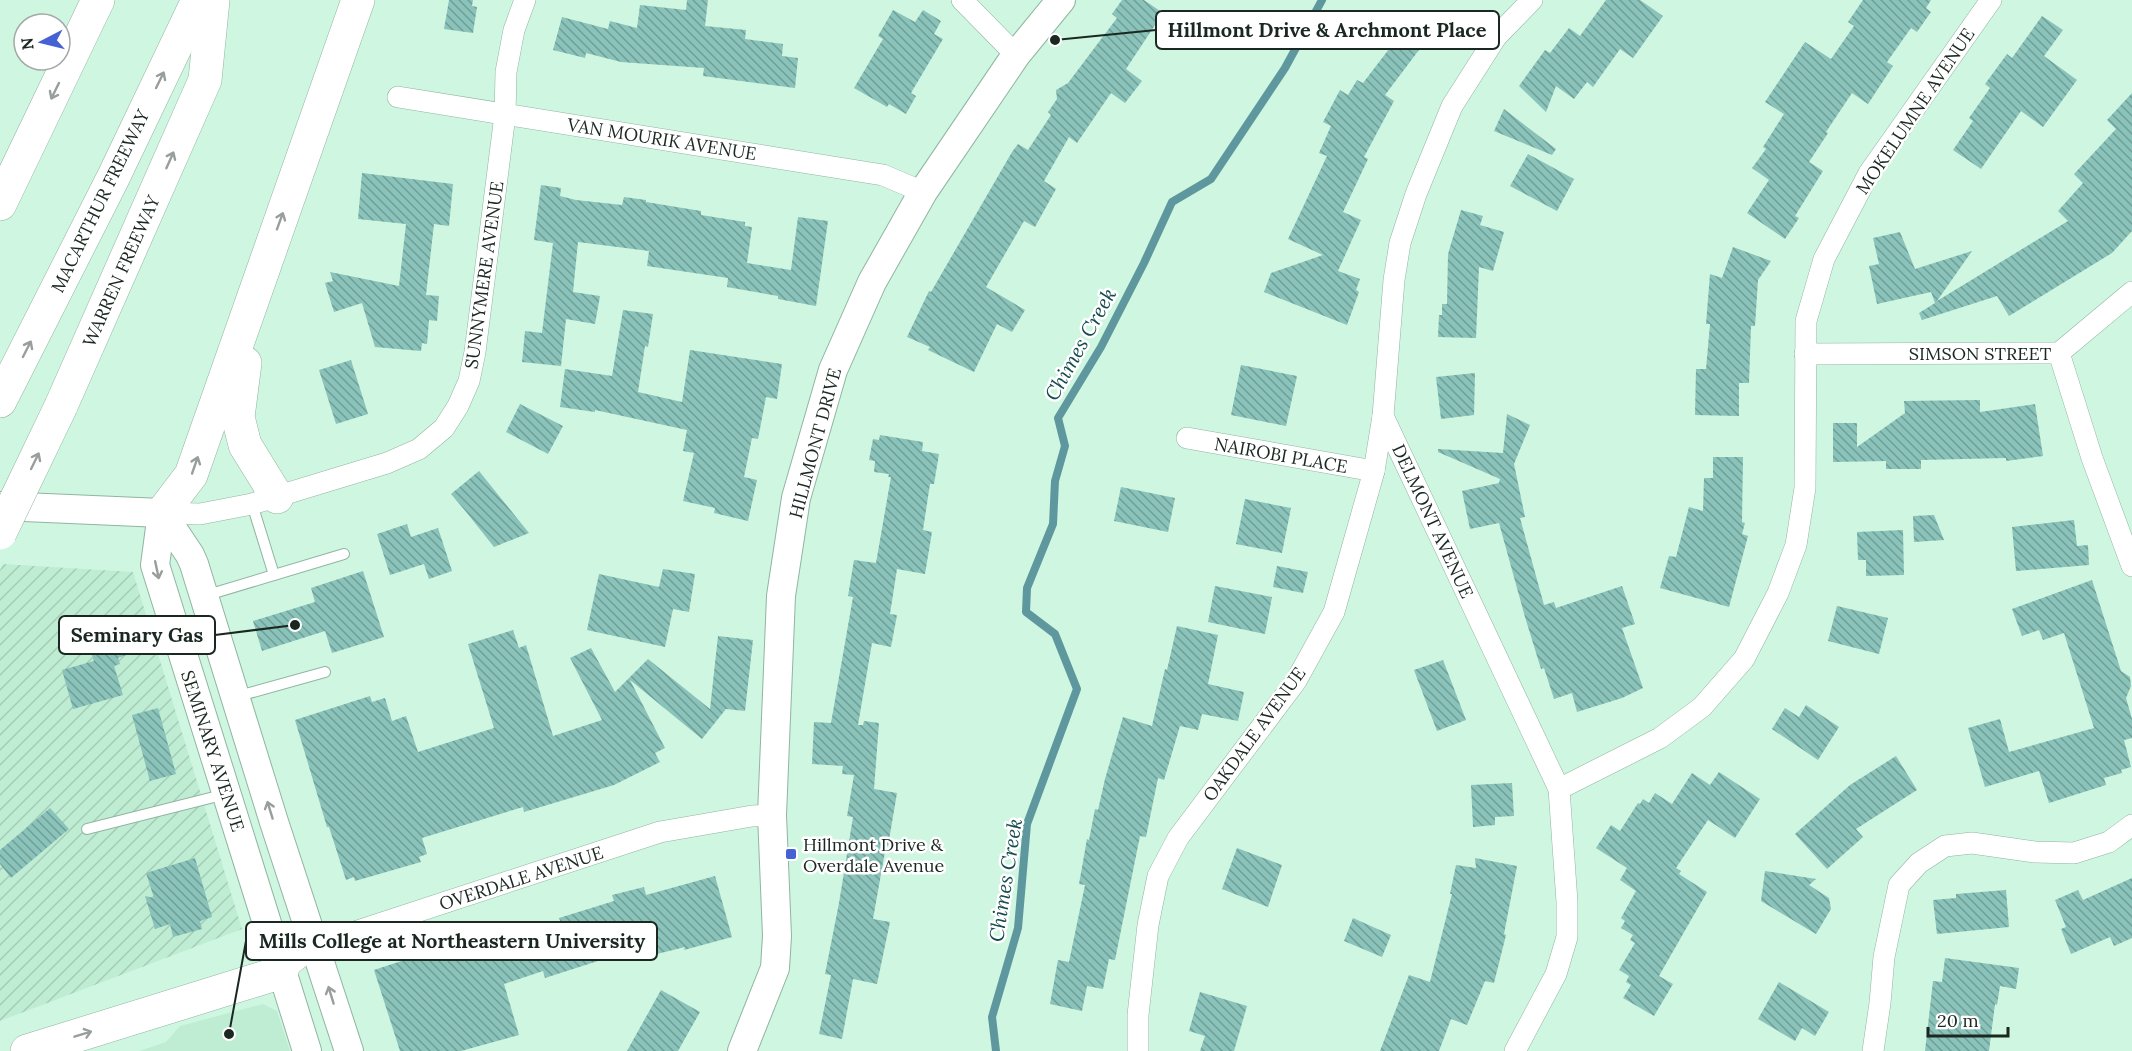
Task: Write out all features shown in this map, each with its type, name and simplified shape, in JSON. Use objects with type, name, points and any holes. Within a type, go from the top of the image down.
[{"type":"highway","points":[[0,204],[98,0]]},
{"type":"highway","name":"MACARTHUR FREEWAY","points":[[0,401],[113,178],[198,0]]},
{"type":"highway","name":"WARREN FREEWAY","points":[[0,533],[61,406],[205,80],[213,0]]},
{"type":"highway","points":[[162,513],[191,475],[358,0]]},
{"type":"highway","points":[[260,276],[243,372],[238,417],[245,445],[265,500]]},
{"type":"highway","points":[[27,1051],[282,972]]},
{"type":"street","name":"SUNNYMERE AVENUE","points":[[162,513],[200,514],[265,500],[387,463],[418,449],[444,428],[458,406],[469,381],[475,352],[505,115],[507,72],[514,30],[525,0]]},
{"type":"street","points":[[962,0],[1016,55]]},
{"type":"street","name":"HILLMONT DRIVE","points":[[742,1051],[775,968],[777,936],[772,815],[781,596],[796,498],[833,370],[872,282],[923,192],[1016,55],[1061,0]]},
{"type":"street","name":"DELMONT AVENUE","points":[[1515,1051],[1556,974],[1567,937],[1568,902],[1559,789],[1383,416],[1394,280],[1400,243],[1416,194],[1452,106],[1496,37],[1532,0]]},
{"type":"street","name":"MOKELUMNE AVENUE","points":[[1559,789],[1660,738],[1702,707],[1744,659],[1778,593],[1796,545],[1804,488],[1806,321],[1824,259],[1869,173],[1991,0]]},
{"type":"street","name":"VAN MOURIK AVENUE","points":[[398,97],[883,175],[923,192]]},
{"type":"street","name":"SIMSON STREET","points":[[1805,354],[2059,353],[2132,292]]},
{"type":"street","points":[[2059,353],[2092,458],[2132,566]]},
{"type":"street","name":"OAKDALE AVENUE","points":[[1138,1051],[1138,1015],[1148,925],[1158,876],[1178,838],[1296,681],[1334,612],[1374,471],[1383,416]]},
{"type":"street","name":"NAIROBI PLACE","points":[[1187,438],[1374,471]]},
{"type":"street","points":[[0,506],[162,513]]},
{"type":"street","name":"SEMINARY AVENUE","points":[[162,513],[190,555],[349,1051]]},
{"type":"street","name":"SEMINARY AVENUE","points":[[162,513],[154,565],[307,1051]]},
{"type":"street","name":"OVERDALE AVENUE","points":[[282,972],[315,945],[660,832],[752,816],[772,815]]},
{"type":"street","points":[[1873,1051],[1884,957],[1899,885],[1919,863],[1944,846],[1972,843],[2035,852],[2073,853],[2109,842],[2132,825]]},
{"type":"lane","points":[[265,500],[274,574]]},
{"type":"lane","points":[[203,596],[344,554]]},
{"type":"lane","points":[[235,697],[325,672]]},
{"type":"lane","points":[[87,829],[226,793]]},
{"type":"shaded area","points":[[3,564],[133,572],[242,929],[0,1021],[0,570]]},
{"type":"shaded area","points":[[263,1004],[277,1011],[290,1051],[139,1051],[166,1042],[180,1026]]},
{"type":"building","points":[[449,0],[473,0],[472,6],[477,7],[473,33],[444,29]]},
{"type":"building","points":[[687,0],[708,0],[705,26],[746,30],[745,39],[783,44],[782,56],[798,58],[795,88],[703,76],[704,68],[621,62],[586,53],[585,58],[553,50],[562,17],[608,29],[610,21],[637,28],[640,5],[686,10]]},
{"type":"building","points":[[1122,0],[1144,0],[1163,13],[1126,69],[1142,81],[1125,103],[1111,93],[1077,143],[1069,137],[1044,181],[1056,189],[1035,227],[1024,221],[986,287],[1025,310],[1012,332],[997,324],[974,372],[907,337],[929,291],[931,292],[1012,152],[1018,144],[1028,150],[1051,115],[1048,112],[1057,99],[1056,90],[1068,83],[1117,18],[1112,14]]},
{"type":"building","points":[[1606,0],[1640,0],[1663,16],[1633,58],[1620,49],[1593,87],[1587,82],[1574,99],[1556,86],[1546,112],[1519,86],[1545,50],[1550,53],[1569,28],[1580,36]]},
{"type":"building","points":[[1863,0],[1931,0],[1926,8],[1931,12],[1917,32],[1911,28],[1887,62],[1893,66],[1868,104],[1852,93],[1826,132],[1828,133],[1809,162],[1823,171],[1795,216],[1799,218],[1785,239],[1747,213],[1769,180],[1752,168],[1766,149],[1763,147],[1784,114],[1765,102],[1805,42],[1831,59],[1854,26],[1848,22]]},
{"type":"building","points":[[893,10],[915,22],[923,10],[941,21],[934,34],[943,39],[911,93],[916,96],[906,114],[889,104],[887,107],[854,88],[883,39],[878,36]]},
{"type":"building","points":[[2042,16],[2063,30],[2044,56],[2077,80],[2043,127],[2021,111],[1981,169],[1953,150],[1973,121],[1969,118],[1990,88],[1985,84],[2007,54],[2012,58]]},
{"type":"building","points":[[1392,22],[1422,46],[1385,95],[1394,101],[1364,157],[1368,159],[1343,212],[1361,220],[1338,271],[1360,279],[1356,290],[1359,292],[1347,325],[1264,292],[1271,273],[1323,255],[1288,239],[1327,156],[1319,153],[1331,126],[1323,122],[1340,90],[1348,95],[1357,80],[1363,83],[1389,49],[1378,40]]},
{"type":"building","points":[[2132,93],[2132,231],[2112,253],[2009,316],[1997,296],[1922,320],[1919,313],[1935,303],[1931,292],[1877,304],[1869,266],[1879,264],[1873,238],[1900,232],[1915,269],[1972,251],[1937,301],[2068,221],[2058,211],[2083,183],[2074,174],[2116,129],[2107,120]]},
{"type":"building","points":[[1504,109],[1556,149],[1552,155],[1494,131]]},
{"type":"building","points":[[1528,154],[1574,179],[1557,211],[1510,186]]},
{"type":"building","points":[[362,173],[453,184],[449,226],[434,224],[426,295],[439,296],[437,321],[429,320],[427,344],[422,343],[421,351],[375,347],[362,303],[334,312],[325,283],[333,281],[330,272],[399,286],[406,224],[358,219]]},
{"type":"building","points":[[541,185],[561,188],[560,196],[576,200],[622,205],[624,197],[701,211],[701,215],[745,222],[745,226],[752,227],[747,263],[791,270],[798,217],[828,221],[816,306],[778,299],[778,296],[727,287],[728,278],[647,266],[649,251],[578,242],[573,292],[600,296],[595,324],[566,319],[561,366],[522,362],[525,331],[542,333],[553,243],[534,240]]},
{"type":"building","points":[[1461,210],[1483,216],[1480,225],[1504,232],[1493,271],[1479,267],[1476,338],[1438,337],[1442,304],[1447,304],[1448,254]]},
{"type":"building","points":[[1733,247],[1771,261],[1758,280],[1755,326],[1751,326],[1749,383],[1739,383],[1739,416],[1695,415],[1696,369],[1706,369],[1710,324],[1706,324],[1710,274],[1722,278]]},
{"type":"building","points":[[623,310],[653,314],[648,347],[645,346],[638,392],[682,402],[690,350],[782,364],[777,399],[766,397],[758,439],[752,438],[744,477],[757,480],[748,521],[714,513],[715,508],[683,501],[694,453],[683,451],[687,430],[595,410],[595,412],[560,407],[565,369],[612,376]]},
{"type":"building","points":[[351,360],[368,414],[336,424],[319,370]]},
{"type":"building","points":[[1241,365],[1297,376],[1286,426],[1231,415]]},
{"type":"building","points":[[1475,373],[1474,415],[1441,419],[1436,377]]},
{"type":"building","points":[[1980,400],[1980,412],[2035,404],[2043,456],[2006,461],[2006,458],[1921,460],[1921,469],[1886,469],[1886,461],[1833,462],[1833,423],[1857,423],[1857,447],[1905,413],[1904,401]]},
{"type":"building","points":[[520,404],[563,426],[548,454],[506,432]]},
{"type":"building","points":[[1507,414],[1530,425],[1514,464],[1525,517],[1520,518],[1544,605],[1554,602],[1556,608],[1622,586],[1635,624],[1622,628],[1643,688],[1622,698],[1577,712],[1572,693],[1554,699],[1544,668],[1541,669],[1499,523],[1470,529],[1462,491],[1499,483],[1500,479],[1438,452],[1438,449],[1503,453]]},
{"type":"building","points":[[880,435],[923,442],[922,451],[939,454],[934,484],[930,484],[923,530],[932,532],[925,574],[897,569],[890,614],[897,615],[891,647],[872,643],[858,725],[863,725],[864,721],[879,723],[874,789],[897,793],[873,919],[890,922],[877,984],[853,979],[842,1039],[819,1034],[831,975],[825,974],[853,817],[847,816],[854,775],[842,774],[843,766],[812,764],[814,722],[831,723],[853,597],[848,596],[854,560],[876,563],[891,477],[888,477],[889,474],[874,472],[875,461],[869,460],[873,439],[879,440]]},
{"type":"building","points":[[1713,457],[1743,457],[1742,522],[1745,523],[1742,534],[1748,536],[1729,607],[1660,588],[1669,556],[1676,557],[1689,507],[1703,511],[1704,478],[1713,478]]},
{"type":"building","points":[[479,471],[529,533],[494,547],[451,494]]},
{"type":"building","points":[[1121,487],[1175,498],[1168,532],[1114,521]]},
{"type":"building","points":[[1245,499],[1291,508],[1282,553],[1236,544]]},
{"type":"building","points":[[1934,515],[1944,540],[1914,542],[1913,516]]},
{"type":"building","points":[[2074,520],[2077,546],[2088,545],[2089,565],[2016,571],[2012,527]]},
{"type":"building","points":[[407,524],[411,537],[438,528],[452,571],[429,579],[424,564],[390,575],[377,534]]},
{"type":"building","points":[[1903,530],[1904,575],[1866,576],[1866,560],[1858,560],[1857,532]]},
{"type":"building","points":[[1277,566],[1308,572],[1303,593],[1273,587]]},
{"type":"building","points":[[663,569],[695,574],[689,612],[673,609],[665,647],[587,630],[599,574],[659,587]]},
{"type":"building","points":[[363,571],[384,637],[332,653],[325,631],[262,651],[253,621],[315,602],[311,588]]},
{"type":"building","points":[[2092,580],[2121,671],[2130,677],[2131,686],[2126,698],[2132,719],[2132,738],[2124,740],[2131,767],[2121,770],[2122,773],[2104,778],[2106,785],[2049,803],[2039,771],[1985,787],[1968,728],[2000,719],[2009,752],[2094,728],[2064,633],[2043,640],[2039,630],[2022,636],[2012,609]]},
{"type":"building","points":[[1215,586],[1272,597],[1265,634],[1208,622]]},
{"type":"building","points":[[1837,606],[1888,618],[1879,654],[1828,641]]},
{"type":"building","points":[[119,621],[129,654],[118,658],[120,664],[114,666],[123,695],[73,709],[62,670],[94,661],[88,644],[97,641],[93,629]]},
{"type":"building","points":[[1177,626],[1218,635],[1208,684],[1244,692],[1238,721],[1202,714],[1198,730],[1180,726],[1164,780],[1158,778],[1146,837],[1140,836],[1115,960],[1109,959],[1103,989],[1087,986],[1082,1011],[1050,1004],[1058,960],[1069,962],[1085,885],[1079,884],[1087,839],[1089,840],[1095,809],[1098,810],[1123,717],[1152,726]]},
{"type":"building","points":[[513,630],[519,648],[526,645],[553,736],[602,720],[570,658],[591,648],[615,692],[648,659],[710,709],[718,636],[753,640],[745,711],[726,709],[702,739],[630,680],[665,748],[655,753],[660,762],[614,785],[524,812],[523,807],[422,838],[427,854],[419,857],[421,862],[355,881],[354,877],[346,880],[329,827],[327,827],[295,720],[370,696],[372,702],[385,698],[392,721],[406,716],[418,752],[494,728],[468,644]]},
{"type":"building","points":[[1443,660],[1466,720],[1437,731],[1414,670]]},
{"type":"building","points":[[1806,705],[1839,727],[1818,760],[1772,729],[1785,708],[1799,717]]},
{"type":"building","points":[[158,708],[176,774],[150,781],[132,715]]},
{"type":"building","points":[[1896,756],[1917,790],[1856,829],[1863,837],[1827,869],[1795,834],[1850,785]]},
{"type":"building","points":[[1719,772],[1760,799],[1735,838],[1708,820],[1676,868],[1681,871],[1679,874],[1707,892],[1659,976],[1673,984],[1654,1016],[1623,998],[1631,985],[1626,982],[1629,976],[1619,970],[1635,943],[1630,940],[1633,935],[1621,928],[1625,921],[1621,918],[1636,891],[1620,880],[1627,868],[1596,848],[1611,825],[1620,831],[1643,799],[1649,803],[1655,793],[1672,804],[1692,773],[1710,785]]},
{"type":"building","points":[[1512,783],[1514,816],[1495,817],[1495,825],[1473,827],[1471,785]]},
{"type":"building","points":[[50,808],[69,829],[11,878],[0,864],[0,850]]},
{"type":"building","points":[[1237,848],[1282,865],[1268,907],[1222,889]]},
{"type":"building","points":[[195,858],[212,917],[200,921],[202,929],[173,937],[170,924],[155,929],[145,896],[154,898],[146,873]]},
{"type":"building","points":[[1475,858],[1517,866],[1504,934],[1506,935],[1494,983],[1485,981],[1467,1025],[1451,1019],[1439,1051],[1380,1051],[1409,975],[1430,982],[1452,894],[1450,894],[1456,865],[1476,868]]},
{"type":"building","points":[[1765,871],[1816,879],[1809,885],[1829,898],[1831,909],[1816,934],[1761,901]]},
{"type":"building","points":[[715,876],[732,937],[629,961],[626,952],[545,978],[543,971],[504,984],[519,1035],[461,1051],[400,1051],[374,970],[456,943],[460,956],[516,938],[517,941],[562,926],[559,918],[614,901],[612,895],[644,887],[646,895]]},
{"type":"building","points":[[2132,878],[2132,938],[2114,946],[2110,937],[2071,954],[2061,929],[2066,927],[2055,900],[2078,890],[2083,900]]},
{"type":"building","points":[[2006,890],[2009,927],[1937,934],[1933,900],[1956,898],[1956,894]]},
{"type":"building","points":[[1353,918],[1391,935],[1382,957],[1344,941]]},
{"type":"building","points":[[1945,958],[2019,968],[2016,989],[2000,986],[1997,1005],[1995,1004],[1989,1051],[1925,1051],[1933,981],[1942,982]]},
{"type":"building","points":[[1779,982],[1829,1012],[1815,1036],[1802,1028],[1795,1041],[1758,1019]]},
{"type":"building","points":[[661,990],[700,1012],[678,1051],[627,1051]]},
{"type":"building","points":[[1200,992],[1247,1006],[1234,1051],[1200,1051],[1205,1036],[1189,1031]]},
{"type":"waterway","name":"Chimes Creek","points":[[996,1051],[992,1017],[1018,928],[1027,824],[1077,689],[1055,634],[1026,612],[1027,588],[1053,524],[1055,481],[1065,446],[1058,418],[1101,347],[1172,202],[1211,179],[1285,68],[1322,0]]},
{"type":"place","name":"Hillmont Drive & Archmont Place","points":[[1055,40]]},
{"type":"place","name":"Seminary Gas","points":[[295,625]]},
{"type":"place","name":"Hillmont Drive & Overdale Avenue","points":[[791,854]]},
{"type":"place","name":"Mills College at Northeastern University","points":[[229,1034]]}]
